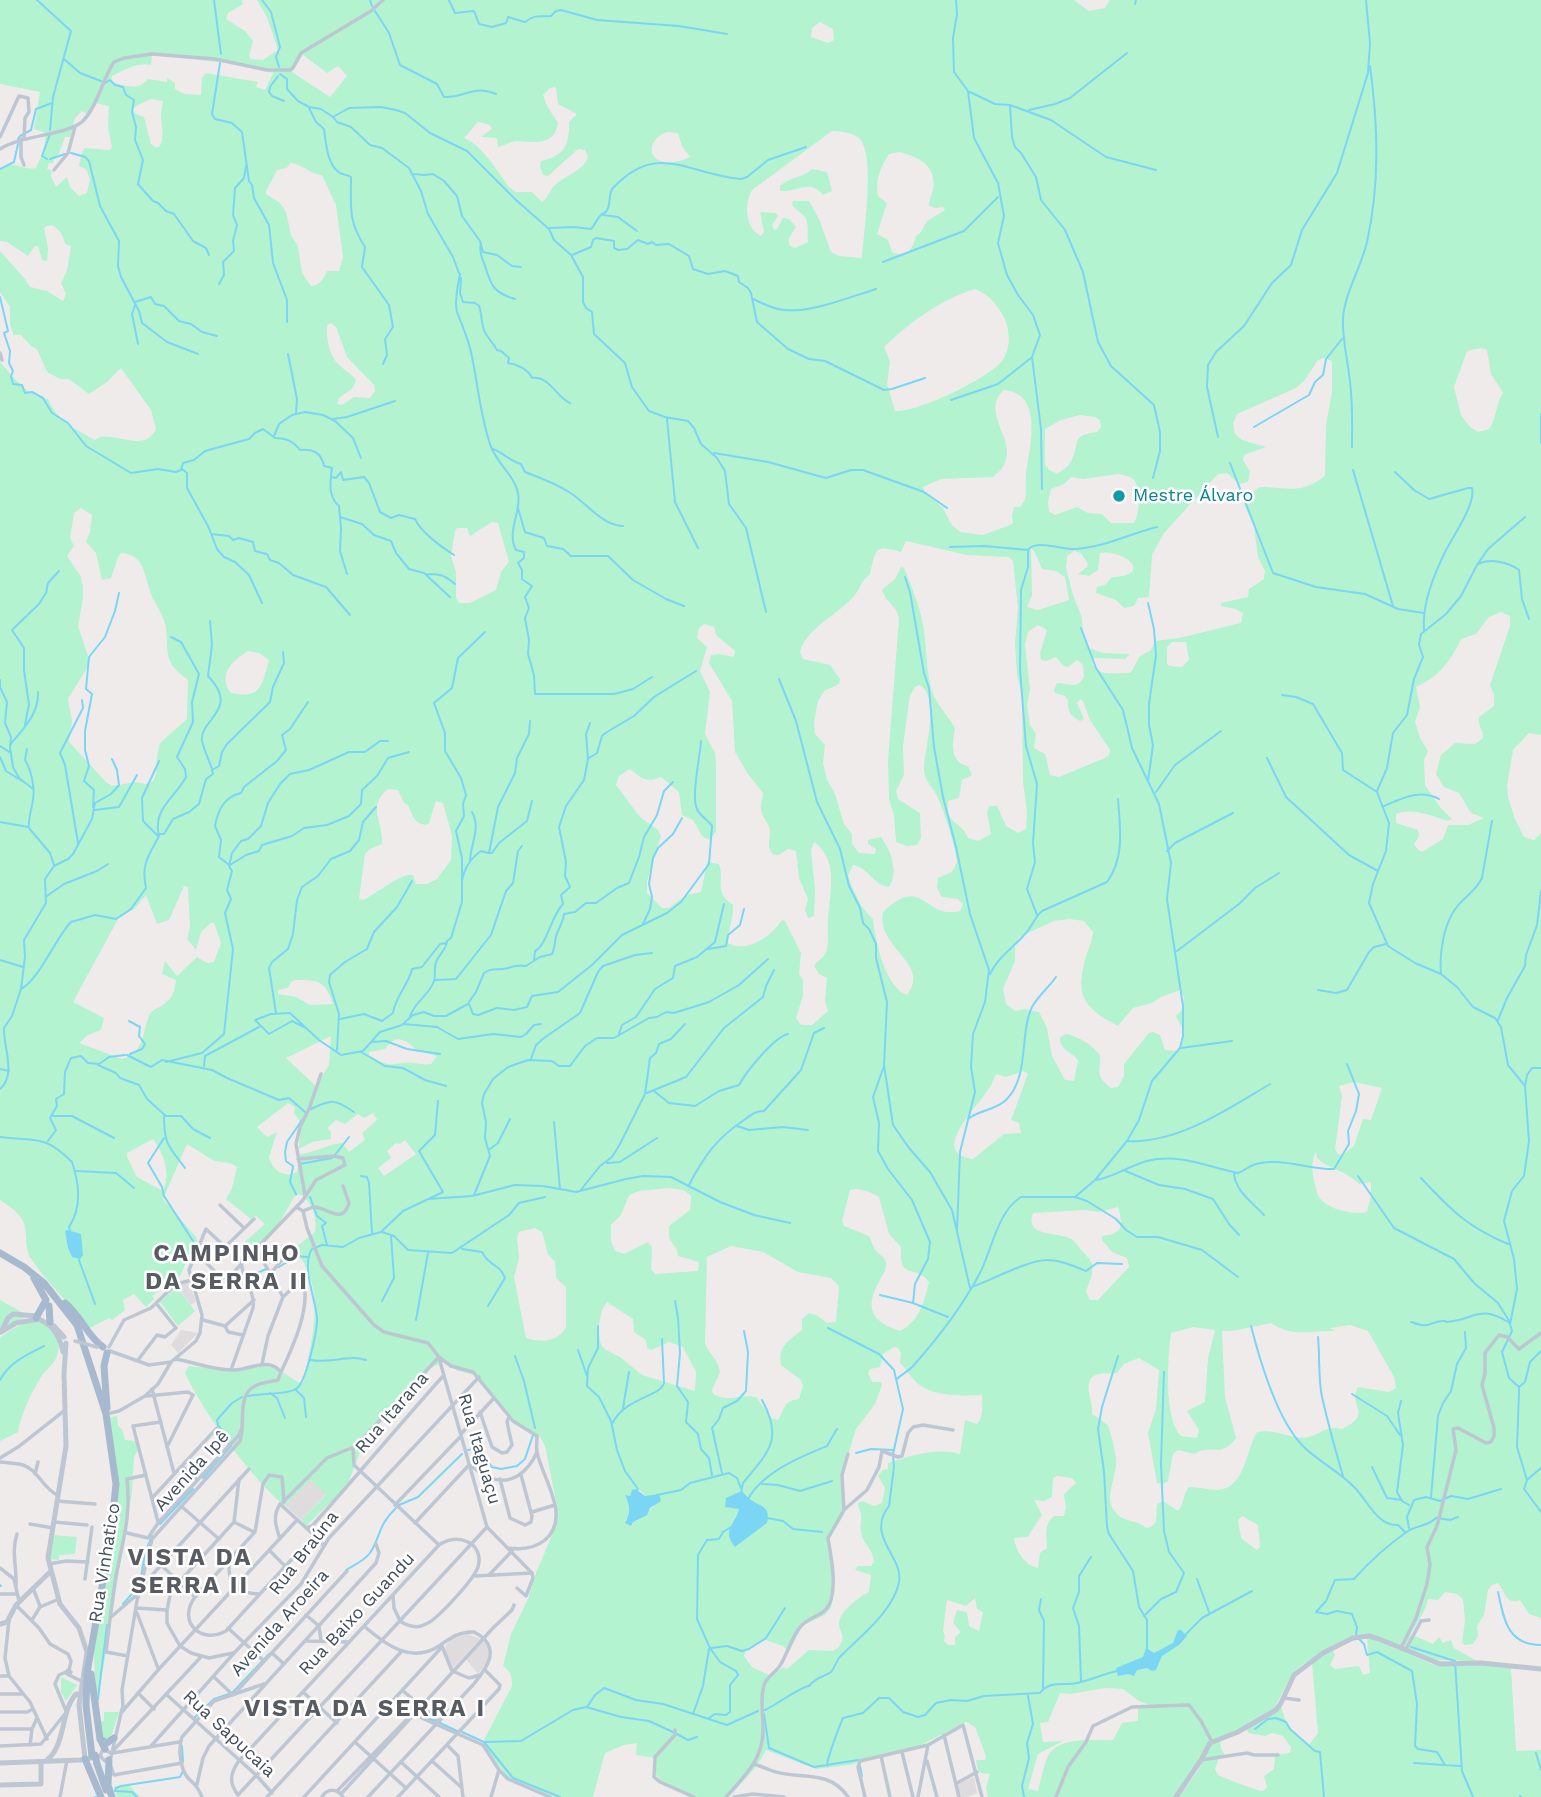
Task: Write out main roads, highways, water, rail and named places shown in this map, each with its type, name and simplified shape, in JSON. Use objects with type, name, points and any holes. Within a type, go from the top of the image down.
[{"type":"main road","points":[[0,1253],[30,1271],[80,1317],[95,1340],[105,1349],[108,1406],[106,1413]]},
{"type":"main road","points":[[30,1271],[46,1300],[38,1317],[54,1303],[68,1312]]},
{"type":"main road","points":[[58,1299],[80,1332],[106,1413],[116,1485],[100,1616],[85,1676],[94,1759]]},
{"type":"main road","points":[[49,1306],[50,1321]]},
{"type":"main road","points":[[87,1652],[101,1596]]},
{"type":"main road","points":[[96,1615],[86,1689],[86,1715],[94,1759],[107,1797]]},
{"type":"main road","points":[[85,1676],[100,1739],[110,1749]]},
{"type":"main road","points":[[100,1739],[107,1743],[110,1749],[103,1787]]},
{"type":"water","points":[[67,1230],[81,1234],[83,1255],[80,1259],[72,1257],[68,1248]]},
{"type":"water","points":[[636,1489],[645,1496],[659,1494],[661,1501],[631,1526],[625,1523],[629,1509],[625,1495],[630,1496],[632,1490]]},
{"type":"water","points":[[741,1491],[764,1508],[768,1517],[767,1523],[735,1547],[729,1531],[739,1509],[725,1507],[726,1498]]},
{"type":"water","points":[[1178,1630],[1187,1636],[1162,1656],[1156,1670],[1147,1668],[1137,1670],[1134,1676],[1118,1676],[1116,1668],[1143,1657],[1146,1648],[1154,1653],[1173,1643]]},
{"type":"waterway","points":[[37,0],[71,31],[53,97],[50,130]]},
{"type":"waterway","points":[[214,0],[221,54]]},
{"type":"waterway","points":[[262,0],[271,12],[280,47],[276,57],[279,67]]},
{"type":"waterway","points":[[370,0],[372,6]]},
{"type":"waterway","points":[[449,0],[455,13],[474,11],[479,24],[492,27],[506,23],[508,17],[525,22],[534,17],[551,16],[561,10],[597,20],[679,26],[727,34]]},
{"type":"waterway","points":[[956,0],[954,72],[968,91],[974,138],[998,183],[1004,216],[998,243],[1007,275],[1033,315],[1040,335],[1032,357],[1041,429],[1042,489]]},
{"type":"waterway","points":[[1135,4],[1136,0]]},
{"type":"waterway","points":[[1218,437],[1207,387],[1208,365],[1216,352],[1244,326],[1272,283],[1291,265],[1302,230],[1337,173],[1368,73],[1370,43],[1366,0]]},
{"type":"waterway","points":[[375,11],[389,33],[400,65],[437,84],[444,97],[482,90],[496,94]]},
{"type":"waterway","points":[[1029,110],[1070,98],[1127,53]]},
{"type":"waterway","points":[[64,59],[80,73],[101,81]]},
{"type":"waterway","points":[[220,63],[212,114],[215,119],[232,123],[242,132],[249,181],[254,198],[269,225],[273,263],[287,300],[287,322]]},
{"type":"waterway","points":[[1352,447],[1352,398],[1343,318],[1367,242],[1374,198],[1376,132],[1370,66]]},
{"type":"waterway","points":[[280,74],[287,79],[287,89],[298,101],[321,109],[337,122],[351,127],[370,145],[382,148],[409,168],[421,191],[428,214],[453,257],[459,273]]},
{"type":"waterway","points":[[278,76],[269,92],[284,101]]},
{"type":"waterway","points":[[105,83],[110,80],[123,87],[126,95],[134,100],[132,112],[136,127],[135,140],[143,160],[138,184],[153,201],[174,214],[193,241],[206,248],[209,255]]},
{"type":"waterway","points":[[970,92],[995,104],[1010,105],[1051,120],[1106,157],[1156,170]]},
{"type":"waterway","points":[[18,139],[31,130],[36,109],[52,103]]},
{"type":"waterway","points":[[1010,105],[1015,147],[1036,177],[1041,200],[1065,230],[1083,272],[1098,342],[1111,366],[1154,405],[1160,432],[1160,451],[1153,478]]},
{"type":"waterway","points":[[333,117],[349,108],[381,107],[405,113],[430,133],[467,151],[549,229],[554,240],[571,255],[583,277],[583,302],[592,312],[594,334],[625,363],[632,387],[649,411],[688,421],[701,444],[717,458],[725,471],[729,504],[746,528],[766,612]]},
{"type":"waterway","points":[[309,108],[316,122],[324,129],[332,165],[340,173],[351,177],[353,222],[365,247],[362,267],[389,305],[393,327],[385,339],[387,355],[383,364]]},
{"type":"waterway","points":[[47,159],[42,156],[50,134]]},
{"type":"waterway","points":[[0,169],[14,162],[18,144]]},
{"type":"waterway","points":[[550,228],[591,229],[607,211],[613,188],[629,174],[645,166],[674,164],[741,179],[768,160],[806,147]]},
{"type":"waterway","points":[[71,153],[89,161],[100,206],[119,241],[118,266],[121,277],[139,311],[142,323],[167,342],[198,354]]},
{"type":"waterway","points":[[50,159],[65,154]]},
{"type":"waterway","points":[[219,284],[224,275],[223,262],[234,251],[233,241],[237,225],[233,215],[235,188],[244,178],[246,166]]},
{"type":"waterway","points":[[414,174],[433,174],[444,181],[457,196],[462,216],[480,241],[483,252],[497,255],[512,266],[521,267]]},
{"type":"waterway","points":[[883,262],[964,231],[998,197]]},
{"type":"waterway","points":[[603,215],[618,217],[637,231]]},
{"type":"waterway","points":[[572,255],[591,247],[596,238],[614,241],[614,248],[618,250],[627,249],[638,240],[648,244],[669,244],[689,256],[693,269],[708,274],[725,271],[738,276],[739,282],[751,293],[757,322],[788,349],[809,359],[825,361],[884,390],[925,378]]},
{"type":"waterway","points":[[481,243],[481,255],[492,284],[502,294],[515,299]]},
{"type":"waterway","points":[[460,274],[456,308],[470,347],[487,435],[494,453],[514,481],[518,493],[513,543],[516,550],[524,552],[524,558],[518,563],[522,570],[522,579],[532,586],[525,597],[529,608],[525,618],[535,694],[614,694],[633,689],[652,677]]},
{"type":"waterway","points":[[461,278],[460,293],[463,302],[479,306],[485,333],[497,350],[509,358],[508,363],[522,368],[532,378],[548,383],[570,403]]},
{"type":"waterway","points":[[753,299],[776,309],[795,310],[830,304],[876,289]]},
{"type":"waterway","points":[[0,297],[8,331],[4,333],[10,351],[13,384],[22,385],[25,393],[32,392],[43,398],[52,413],[68,423],[86,446],[131,473],[158,469],[176,472],[181,470],[183,463],[194,460],[205,451],[249,439],[263,429],[275,438],[292,442],[300,450],[313,451],[319,455],[324,466],[332,468],[331,489],[339,506],[340,551],[347,574]]},
{"type":"waterway","points":[[135,302],[151,297],[155,304],[164,306],[179,321],[217,336]]},
{"type":"waterway","points":[[135,305],[132,314],[138,344]]},
{"type":"waterway","points":[[1254,427],[1309,395],[1315,382],[1323,375],[1326,359],[1342,339]]},
{"type":"waterway","points":[[288,354],[297,399],[296,413]]},
{"type":"waterway","points":[[951,400],[998,384],[1031,358]]},
{"type":"waterway","points":[[333,419],[395,401]]},
{"type":"waterway","points":[[274,436],[279,424],[292,415],[305,412],[323,415],[335,421],[353,438],[361,458]]},
{"type":"waterway","points":[[1541,414],[1541,443]]},
{"type":"waterway","points":[[667,419],[675,502],[698,548]]},
{"type":"waterway","points":[[493,449],[521,464],[525,472],[569,492],[608,522],[623,526]]},
{"type":"waterway","points":[[714,453],[768,462],[826,478],[851,470],[863,470],[924,492],[947,508]]},
{"type":"waterway","points":[[1230,463],[1273,573],[1316,587],[1365,594],[1398,609],[1424,613]]},
{"type":"waterway","points":[[182,469],[187,473],[187,488],[217,549],[249,575],[262,603]]},
{"type":"waterway","points":[[1353,470],[1393,606]]},
{"type":"waterway","points":[[332,477],[336,478],[341,472],[343,480],[364,477],[380,512],[391,518],[399,515],[415,519],[427,534],[454,555]]},
{"type":"waterway","points":[[1395,472],[1414,490],[1429,499],[1472,488],[1471,503],[1445,552],[1430,590],[1424,630]]},
{"type":"waterway","points":[[518,508],[525,532],[544,538],[547,546],[563,549],[571,556],[608,556],[633,580],[684,606]]},
{"type":"waterway","points":[[340,517],[362,524],[374,535],[391,541],[396,553],[409,569],[424,573],[450,597]]},
{"type":"waterway","points":[[1377,791],[1387,768],[1393,733],[1407,715],[1414,679],[1423,657],[1419,645],[1421,634],[1446,614],[1461,596],[1488,549],[1525,517]]},
{"type":"waterway","points":[[950,547],[984,546],[1028,550],[1043,545],[1070,549],[1087,548],[1157,527]]},
{"type":"waterway","points":[[211,534],[253,542],[255,551],[267,554],[270,560],[279,563],[293,575],[326,587],[350,615]]},
{"type":"waterway","points":[[1028,550],[1028,567],[1021,590],[1020,669],[1026,746],[1037,784],[1033,843],[1035,862],[1027,889],[1037,915]]},
{"type":"waterway","points":[[1478,564],[1499,562],[1519,570],[1522,599],[1529,619]]},
{"type":"waterway","points":[[25,725],[29,704],[24,648],[12,630],[39,604],[46,593],[48,583],[59,571]]},
{"type":"waterway","points":[[425,574],[441,575],[455,584]]},
{"type":"waterway","points":[[905,577],[929,688],[934,747],[943,797],[970,914],[989,970],[985,1002],[973,1034],[971,1067],[975,1092],[960,1152],[957,1231]]},
{"type":"waterway","points":[[93,807],[94,790],[84,781],[89,766],[85,750],[85,731],[92,694],[86,689],[89,657],[105,637],[119,593]]},
{"type":"waterway","points":[[1148,603],[1156,655],[1149,704],[1153,745],[1148,781]]},
{"type":"waterway","points":[[210,621],[212,645],[208,676],[221,697],[220,706],[203,733],[202,741],[212,769]]},
{"type":"waterway","points":[[1075,1197],[1095,1180],[1127,1141],[1139,1120],[1152,1081],[1180,1048],[1183,1036],[1183,1006],[1167,899],[1171,863],[1159,804],[1132,748],[1123,710],[1096,668],[1081,628]]},
{"type":"waterway","points":[[410,1017],[432,986],[436,963],[451,938],[462,902],[462,858],[456,831],[464,816],[463,804],[466,795],[461,778],[445,751],[445,733],[434,703],[452,688],[458,658],[485,632]]},
{"type":"waterway","points":[[21,989],[41,968],[71,922],[95,915],[116,919],[131,909],[146,888],[145,867],[159,836],[159,818],[186,777],[185,769],[177,757],[193,722],[192,702],[199,674],[181,642],[171,637]]},
{"type":"waterway","points":[[160,834],[164,834],[173,819],[199,804],[206,779],[213,774],[212,770],[219,766],[227,744],[270,702],[273,687],[284,663],[283,652]]},
{"type":"waterway","points":[[589,758],[597,753],[602,736],[634,716],[654,697],[696,671]]},
{"type":"waterway","points":[[779,679],[796,721],[817,802],[840,849],[849,886],[860,908],[863,923],[876,944],[876,958],[887,1002],[884,1065],[893,1125],[930,1172],[952,1210],[970,1288]]},
{"type":"waterway","points":[[0,680],[0,687],[7,702],[5,723],[11,737],[13,767],[19,778],[32,788]]},
{"type":"waterway","points":[[10,745],[33,714],[38,692]]},
{"type":"waterway","points":[[1282,695],[1313,704],[1342,753],[1343,770],[1377,792],[1389,823],[1386,851],[1373,884],[1369,903],[1388,946],[1415,963],[1441,974],[1457,987],[1473,1007],[1495,1018],[1501,1027],[1508,1065],[1525,1086]]},
{"type":"waterway","points":[[78,843],[65,765],[60,753],[83,708],[82,700]]},
{"type":"waterway","points":[[228,864],[219,857],[221,840],[215,826],[220,810],[226,801],[241,793],[244,787],[277,761],[286,750],[282,735],[290,729],[308,702]]},
{"type":"waterway","points":[[489,853],[498,807],[515,773],[517,758],[529,734],[530,721]]},
{"type":"waterway","points":[[534,961],[535,951],[543,943],[563,904],[561,895],[570,887],[565,876],[566,862],[559,827],[566,806],[584,780],[588,759],[586,734],[590,723]]},
{"type":"waterway","points":[[1156,792],[1175,765],[1221,731]]},
{"type":"waterway","points":[[166,1062],[202,1053],[224,1034],[233,949],[225,913],[231,899],[227,890],[232,871],[229,866],[232,853],[241,841],[248,839],[261,826],[268,803],[290,774],[309,770],[349,752],[365,752],[380,741],[388,741]]},
{"type":"waterway","points":[[469,1004],[473,1014],[478,1015],[497,1008],[514,1010],[527,1007],[532,996],[558,992],[592,965],[622,935],[667,913],[681,902],[709,864],[712,826],[698,811],[695,803],[701,741]]},
{"type":"waterway","points":[[0,746],[11,753]]},
{"type":"waterway","points":[[27,749],[25,760],[31,773],[33,790],[29,828],[50,853],[54,865]]},
{"type":"waterway","points":[[230,865],[259,851],[262,845],[292,836],[304,828],[327,825],[349,816],[361,804],[362,790],[377,776],[388,758],[409,752]]},
{"type":"waterway","points":[[0,757],[6,771],[27,784]]},
{"type":"waterway","points":[[1267,758],[1286,797],[1349,855],[1378,871]]},
{"type":"waterway","points":[[0,1089],[8,1076],[4,1028],[12,1016],[21,989],[24,940],[46,903],[45,879],[54,866],[73,854],[92,819],[95,803],[111,794],[119,785],[112,759]]},
{"type":"waterway","points":[[158,836],[143,821],[142,798],[159,761]]},
{"type":"waterway","points":[[95,810],[119,807],[137,775]]},
{"type":"waterway","points":[[469,1002],[484,973],[489,970],[526,966],[540,957],[552,954],[564,914],[575,912],[586,903],[596,903],[629,883],[644,837],[657,815],[664,791],[673,782]]},
{"type":"waterway","points":[[1384,806],[1418,795],[1439,799]]},
{"type":"waterway","points":[[990,974],[1042,911],[1107,882],[1113,873],[1119,853],[1118,799]]},
{"type":"waterway","points":[[489,853],[527,821],[532,801]]},
{"type":"waterway","points":[[276,1013],[269,968],[272,962],[288,949],[302,887],[318,876],[331,859],[350,851],[359,840],[363,822],[376,807]]},
{"type":"waterway","points":[[470,860],[476,830],[472,812]]},
{"type":"waterway","points":[[1167,851],[1175,843],[1233,813]]},
{"type":"waterway","points":[[643,924],[652,897],[649,884],[653,858],[658,848],[673,834],[682,818]]},
{"type":"waterway","points":[[1441,973],[1445,930],[1456,908],[1477,887],[1482,878],[1492,821]]},
{"type":"waterway","points":[[0,822],[28,827]]},
{"type":"waterway","points":[[436,980],[456,979],[491,935],[506,891],[513,883],[518,851],[522,846]]},
{"type":"waterway","points":[[462,881],[466,868],[474,857],[481,851],[488,853]]},
{"type":"waterway","points":[[47,896],[64,884],[108,864]]},
{"type":"waterway","points":[[1177,951],[1239,904],[1255,888],[1279,873]]},
{"type":"waterway","points":[[337,1050],[339,1014],[329,982],[330,975],[367,949],[374,932],[397,907],[412,881]]},
{"type":"waterway","points":[[1498,1020],[1525,966],[1526,955],[1537,925],[1541,891]]},
{"type":"waterway","points":[[619,1034],[622,1025],[636,1017],[655,989],[673,978],[675,966],[697,957],[715,942],[724,904]]},
{"type":"waterway","points":[[708,949],[726,946],[728,935],[740,925],[744,909]]},
{"type":"waterway","points":[[340,1019],[364,1014],[382,1021],[393,1013],[412,969],[422,967],[440,944],[446,943]]},
{"type":"waterway","points":[[1318,990],[1336,993],[1347,990],[1369,952],[1374,947],[1386,944]]},
{"type":"waterway","points":[[531,1059],[536,1045],[580,1013],[603,966],[635,955],[652,953]]},
{"type":"waterway","points":[[474,1195],[490,1156],[485,1138],[486,1122],[482,1103],[493,1079],[508,1067],[528,1060],[552,1061],[559,1066],[570,1066],[585,1046],[597,1038],[614,1038],[649,1018],[709,1002],[739,985],[768,959]]},
{"type":"waterway","points":[[0,960],[23,967]]},
{"type":"waterway","points":[[647,1093],[686,1077],[724,1028],[763,997],[774,970]]},
{"type":"waterway","points":[[968,1119],[1002,1103],[1013,1090],[1021,1067],[1032,1007],[1056,977]]},
{"type":"waterway","points":[[306,1028],[292,1021],[269,1034],[255,1020],[271,1014],[290,1013],[319,1040],[341,1055],[363,1051],[380,1032],[402,1025],[413,1015],[424,1012],[434,1016],[446,1016],[468,1004]]},
{"type":"waterway","points":[[129,1021],[140,1027],[139,1036],[145,1044],[142,1049],[130,1054]]},
{"type":"waterway","points":[[403,1024],[437,1027],[458,1039],[493,1034],[521,1037],[534,1025],[541,1024]]},
{"type":"waterway","points":[[580,1191],[600,1166],[612,1157],[620,1144],[645,1094],[650,1058],[656,1053],[659,1044],[671,1039],[685,1024]]},
{"type":"waterway","points":[[204,1066],[205,1056],[259,1027]]},
{"type":"waterway","points":[[689,1185],[706,1156],[719,1141],[751,1115],[764,1111],[801,1070],[814,1033],[824,1028]]},
{"type":"waterway","points":[[654,1091],[669,1103],[695,1106],[719,1091],[739,1085],[768,1048],[788,1034]]},
{"type":"waterway","points":[[372,1042],[386,1041],[407,1049],[440,1054]]},
{"type":"waterway","points":[[1181,1048],[1232,1041]]},
{"type":"waterway","points":[[361,1052],[385,1066],[403,1068],[425,1080],[446,1086]]},
{"type":"waterway","points":[[48,1141],[56,1130],[50,1118],[57,1106],[56,1099],[64,1094],[65,1072],[71,1058],[81,1056],[88,1063],[99,1064],[109,1057],[125,1055]]},
{"type":"waterway","points":[[127,1055],[151,1067],[162,1060],[212,1070],[279,1100],[289,1098],[305,1112]]},
{"type":"waterway","points":[[1096,1180],[1140,1163],[1159,1159],[1183,1160],[1238,1173],[1253,1165],[1273,1162],[1334,1169],[1349,1144],[1348,1131],[1359,1094],[1347,1064]]},
{"type":"waterway","points":[[98,1065],[139,1085],[147,1099],[166,1116],[181,1116],[193,1129],[210,1138]]},
{"type":"waterway","points":[[884,1066],[873,1097],[879,1123],[878,1151],[912,1200],[930,1242],[928,1259],[915,1284],[913,1303]]},
{"type":"waterway","points":[[1519,1387],[1509,1378],[1502,1352],[1512,1331],[1510,1324],[1517,1289],[1514,1259],[1504,1221],[1512,1191],[1524,1176],[1529,1141],[1525,1086],[1527,1075],[1532,1068],[1541,1068]]},
{"type":"waterway","points":[[0,1069],[9,1071]]},
{"type":"waterway","points":[[1127,1141],[1165,1137],[1183,1131],[1219,1114],[1270,1084]]},
{"type":"waterway","points":[[248,1396],[292,1391],[300,1385],[304,1377],[317,1323],[308,1273],[312,1249],[322,1245],[343,1247],[359,1238],[381,1232],[403,1211],[443,1192],[419,1151],[435,1135],[438,1101]]},
{"type":"waterway","points":[[311,1109],[333,1102],[354,1112]]},
{"type":"waterway","points":[[53,1116],[72,1116],[114,1138]]},
{"type":"waterway","points":[[164,1116],[168,1145],[185,1168]]},
{"type":"waterway","points":[[490,1149],[498,1143],[510,1119]]},
{"type":"waterway","points":[[293,1166],[286,1161],[285,1152],[287,1142],[302,1120]]},
{"type":"waterway","points":[[554,1122],[560,1189]]},
{"type":"waterway","points":[[737,1126],[749,1130],[783,1127],[808,1130]]},
{"type":"waterway","points":[[0,1137],[38,1140],[53,1147],[72,1162],[78,1204],[70,1231]]},
{"type":"waterway","points":[[334,1156],[349,1137]]},
{"type":"waterway","points":[[164,1138],[148,1163],[162,1187],[164,1196],[193,1241]]},
{"type":"waterway","points":[[607,1163],[620,1162],[657,1138]]},
{"type":"waterway","points":[[300,1164],[332,1158]]},
{"type":"waterway","points":[[293,1167],[290,1182],[296,1194]]},
{"type":"waterway","points":[[1123,1170],[1159,1185],[1185,1189],[1213,1199],[1239,1235]]},
{"type":"waterway","points":[[76,1171],[116,1173],[134,1188]]},
{"type":"waterway","points":[[1234,1173],[1241,1191],[1264,1215]]},
{"type":"waterway","points":[[361,1176],[367,1177],[369,1183],[372,1233]]},
{"type":"waterway","points":[[428,1199],[472,1196],[515,1185],[543,1186],[576,1192],[643,1176],[671,1177],[720,1202],[754,1215],[790,1223]]},
{"type":"waterway","points":[[1358,1176],[1394,1228],[1454,1259],[1474,1283],[1498,1303],[1510,1322]]},
{"type":"waterway","points":[[1421,1178],[1460,1216],[1481,1231],[1508,1244]]},
{"type":"waterway","points":[[310,1197],[317,1216],[326,1223],[322,1226],[327,1245]]},
{"type":"waterway","points":[[382,1232],[394,1236],[408,1250],[452,1253],[509,1215],[519,1203],[545,1197]]},
{"type":"waterway","points":[[897,1379],[914,1365],[958,1309],[980,1273],[1006,1212],[1021,1197],[1075,1197],[1087,1201],[1116,1219],[1137,1237],[1158,1237],[1202,1250],[1238,1277]]},
{"type":"waterway","points":[[382,1301],[394,1278],[391,1236]]},
{"type":"waterway","points":[[462,1249],[482,1252],[500,1269],[505,1278],[488,1306]]},
{"type":"waterway","points":[[416,1320],[428,1253]]},
{"type":"waterway","points":[[279,1267],[297,1256],[307,1257]]},
{"type":"waterway","points":[[79,1260],[95,1304]]},
{"type":"waterway","points":[[972,1287],[1039,1261],[1057,1261],[1086,1271],[1097,1263],[1122,1264]]},
{"type":"waterway","points":[[247,1278],[266,1269]]},
{"type":"waterway","points":[[880,1295],[913,1303],[948,1317]]},
{"type":"waterway","points":[[675,1301],[680,1353],[677,1386],[688,1402],[686,1422],[698,1434],[701,1449],[709,1458],[712,1475]]},
{"type":"waterway","points":[[1411,1322],[1425,1325],[1478,1314],[1491,1314],[1510,1323]]},
{"type":"waterway","points":[[598,1326],[598,1348],[588,1368],[587,1386],[599,1397],[611,1421],[625,1471],[638,1489]]},
{"type":"waterway","points":[[1251,1326],[1271,1391],[1295,1437],[1349,1482],[1379,1517],[1398,1525],[1405,1532]]},
{"type":"waterway","points":[[828,1328],[879,1354],[894,1370],[903,1409],[893,1454]]},
{"type":"waterway","points":[[722,1473],[712,1428],[723,1408],[737,1401],[746,1391],[748,1352],[744,1331]]},
{"type":"waterway","points":[[1431,1497],[1438,1416],[1451,1391],[1457,1364],[1466,1348],[1465,1332]]},
{"type":"waterway","points":[[1318,1337],[1322,1397],[1343,1476]]},
{"type":"waterway","points":[[612,1424],[625,1408],[656,1392],[664,1383],[662,1339]]},
{"type":"waterway","points":[[0,1380],[14,1364],[44,1346]]},
{"type":"waterway","points":[[578,1350],[587,1376]]},
{"type":"waterway","points":[[1527,1480],[1517,1447],[1519,1387],[1525,1382],[1530,1362],[1541,1351]]},
{"type":"waterway","points":[[515,1356],[535,1428]]},
{"type":"waterway","points":[[1118,1356],[1098,1429],[1107,1527],[1133,1571],[1139,1607],[1147,1620],[1147,1649]]},
{"type":"waterway","points":[[311,1360],[366,1360]]},
{"type":"waterway","points":[[623,1408],[629,1372]]},
{"type":"waterway","points":[[1144,1616],[1161,1599],[1176,1592],[1184,1573],[1169,1552],[1164,1531],[1161,1464],[1164,1372]]},
{"type":"waterway","points":[[296,1390],[304,1398],[306,1417]]},
{"type":"waterway","points":[[270,1393],[277,1398],[285,1418]]},
{"type":"waterway","points":[[1352,1394],[1387,1416],[1400,1435]]},
{"type":"waterway","points":[[227,1438],[217,1420],[232,1403],[242,1397]]},
{"type":"waterway","points":[[742,1488],[770,1445],[772,1425],[762,1400]]},
{"type":"waterway","points":[[1401,1401],[1398,1413],[1403,1445],[1397,1492],[1402,1501],[1409,1505]]},
{"type":"waterway","points":[[748,1499],[772,1473],[827,1446],[837,1429]]},
{"type":"waterway","points":[[468,1450],[479,1448],[492,1467],[501,1469],[517,1466],[525,1459],[533,1435]]},
{"type":"waterway","points":[[203,1478],[231,1446]]},
{"type":"waterway","points":[[856,1453],[871,1449],[893,1450]]},
{"type":"waterway","points":[[399,1505],[418,1497],[462,1454]]},
{"type":"waterway","points":[[765,1710],[831,1672],[839,1658],[883,1614],[896,1593],[899,1573],[881,1527],[889,1506],[893,1456]]},
{"type":"waterway","points":[[1372,1467],[1387,1498],[1402,1500]]},
{"type":"waterway","points":[[1541,1468],[1527,1480],[1524,1489],[1541,1512]]},
{"type":"waterway","points":[[657,1495],[681,1490],[690,1483],[729,1473],[737,1478],[742,1491]]},
{"type":"waterway","points":[[762,1484],[800,1491],[832,1481]]},
{"type":"waterway","points":[[160,1524],[193,1489]]},
{"type":"waterway","points":[[1409,1528],[1407,1517],[1414,1500],[1426,1497],[1440,1501],[1451,1496],[1468,1499],[1501,1489]]},
{"type":"waterway","points":[[346,1570],[370,1553],[383,1525],[396,1508]]},
{"type":"waterway","points":[[1356,1635],[1357,1627],[1352,1614],[1337,1611],[1327,1614],[1316,1612],[1326,1601],[1335,1580],[1354,1579],[1411,1529],[1436,1518],[1450,1520],[1458,1517]]},
{"type":"waterway","points":[[767,1518],[783,1521],[793,1529],[822,1532]]},
{"type":"waterway","points":[[709,1718],[715,1714],[726,1715],[730,1712],[730,1685],[738,1675],[720,1662],[710,1648],[697,1619],[698,1555],[707,1540],[719,1539],[723,1532],[731,1527]]},
{"type":"waterway","points":[[141,1577],[145,1553],[152,1536]]},
{"type":"waterway","points":[[1081,1681],[1079,1626],[1073,1608],[1079,1592],[1079,1576],[1091,1557]]},
{"type":"waterway","points":[[1197,1579],[1209,1612]]},
{"type":"waterway","points":[[123,1604],[139,1586]]},
{"type":"waterway","points":[[1184,1636],[1202,1618],[1252,1591]]},
{"type":"waterway","points":[[1498,1592],[1509,1629],[1521,1641],[1541,1645]]},
{"type":"waterway","points":[[1041,1599],[1039,1610],[1044,1621],[1043,1688]]},
{"type":"waterway","points":[[711,1648],[727,1646],[742,1651],[749,1649],[766,1638],[785,1608]]},
{"type":"waterway","points":[[98,1699],[107,1625]]},
{"type":"waterway","points":[[1359,1639],[1364,1644],[1367,1655],[1377,1652],[1412,1671],[1417,1704],[1415,1746],[1418,1749],[1437,1752],[1445,1765]]},
{"type":"waterway","points":[[1411,1647],[1455,1661],[1462,1771],[1473,1797]]},
{"type":"waterway","points":[[693,1714],[703,1686],[709,1649]]},
{"type":"waterway","points":[[232,1693],[269,1654]]},
{"type":"waterway","points":[[827,1766],[843,1718],[863,1713],[879,1698],[889,1698],[903,1712],[918,1717],[925,1715],[936,1703],[967,1701],[984,1696],[1040,1693],[1048,1686],[1077,1683],[1117,1671]]},
{"type":"waterway","points":[[587,1707],[604,1688],[636,1700],[663,1704],[727,1725],[758,1711]]},
{"type":"waterway","points":[[194,1718],[214,1699],[229,1694]]},
{"type":"waterway","points":[[1024,1797],[1022,1786],[1029,1758],[1027,1743],[1033,1724],[1028,1696]]},
{"type":"waterway","points":[[484,1742],[521,1741],[573,1710],[586,1707],[621,1717],[649,1721],[675,1733]]},
{"type":"waterway","points":[[764,1714],[769,1748],[814,1767],[858,1760]]},
{"type":"waterway","points":[[418,1715],[436,1721]]},
{"type":"waterway","points":[[1255,1729],[1268,1719],[1276,1718],[1286,1722],[1290,1729],[1315,1751],[1320,1752],[1324,1797]]},
{"type":"waterway","points":[[440,1723],[457,1731]]},
{"type":"waterway","points":[[462,1732],[484,1742],[513,1778],[560,1797]]},
{"type":"waterway","points":[[677,1734],[688,1740],[697,1737]]},
{"type":"waterway","points":[[182,1746],[183,1761]]},
{"type":"waterway","points":[[1536,1753],[1541,1770]]},
{"type":"waterway","points":[[1414,1763],[1460,1766]]},
{"type":"waterway","points":[[860,1766],[862,1776]]},
{"type":"waterway","points":[[115,1791],[121,1786],[180,1777],[183,1771]]},
{"type":"waterway","points":[[116,1791],[132,1792],[137,1797]]},
{"type":"place","name":"Mestre Álvaro","points":[[1119,496]]},
{"type":"district","name":"CAMPINHO DA SERRA II","points":[[227,1268]]},
{"type":"district","name":"VISTA DA SERRA II","points":[[190,1572]]},
{"type":"district","name":"VISTA DA SERRA I","points":[[365,1709]]}]
